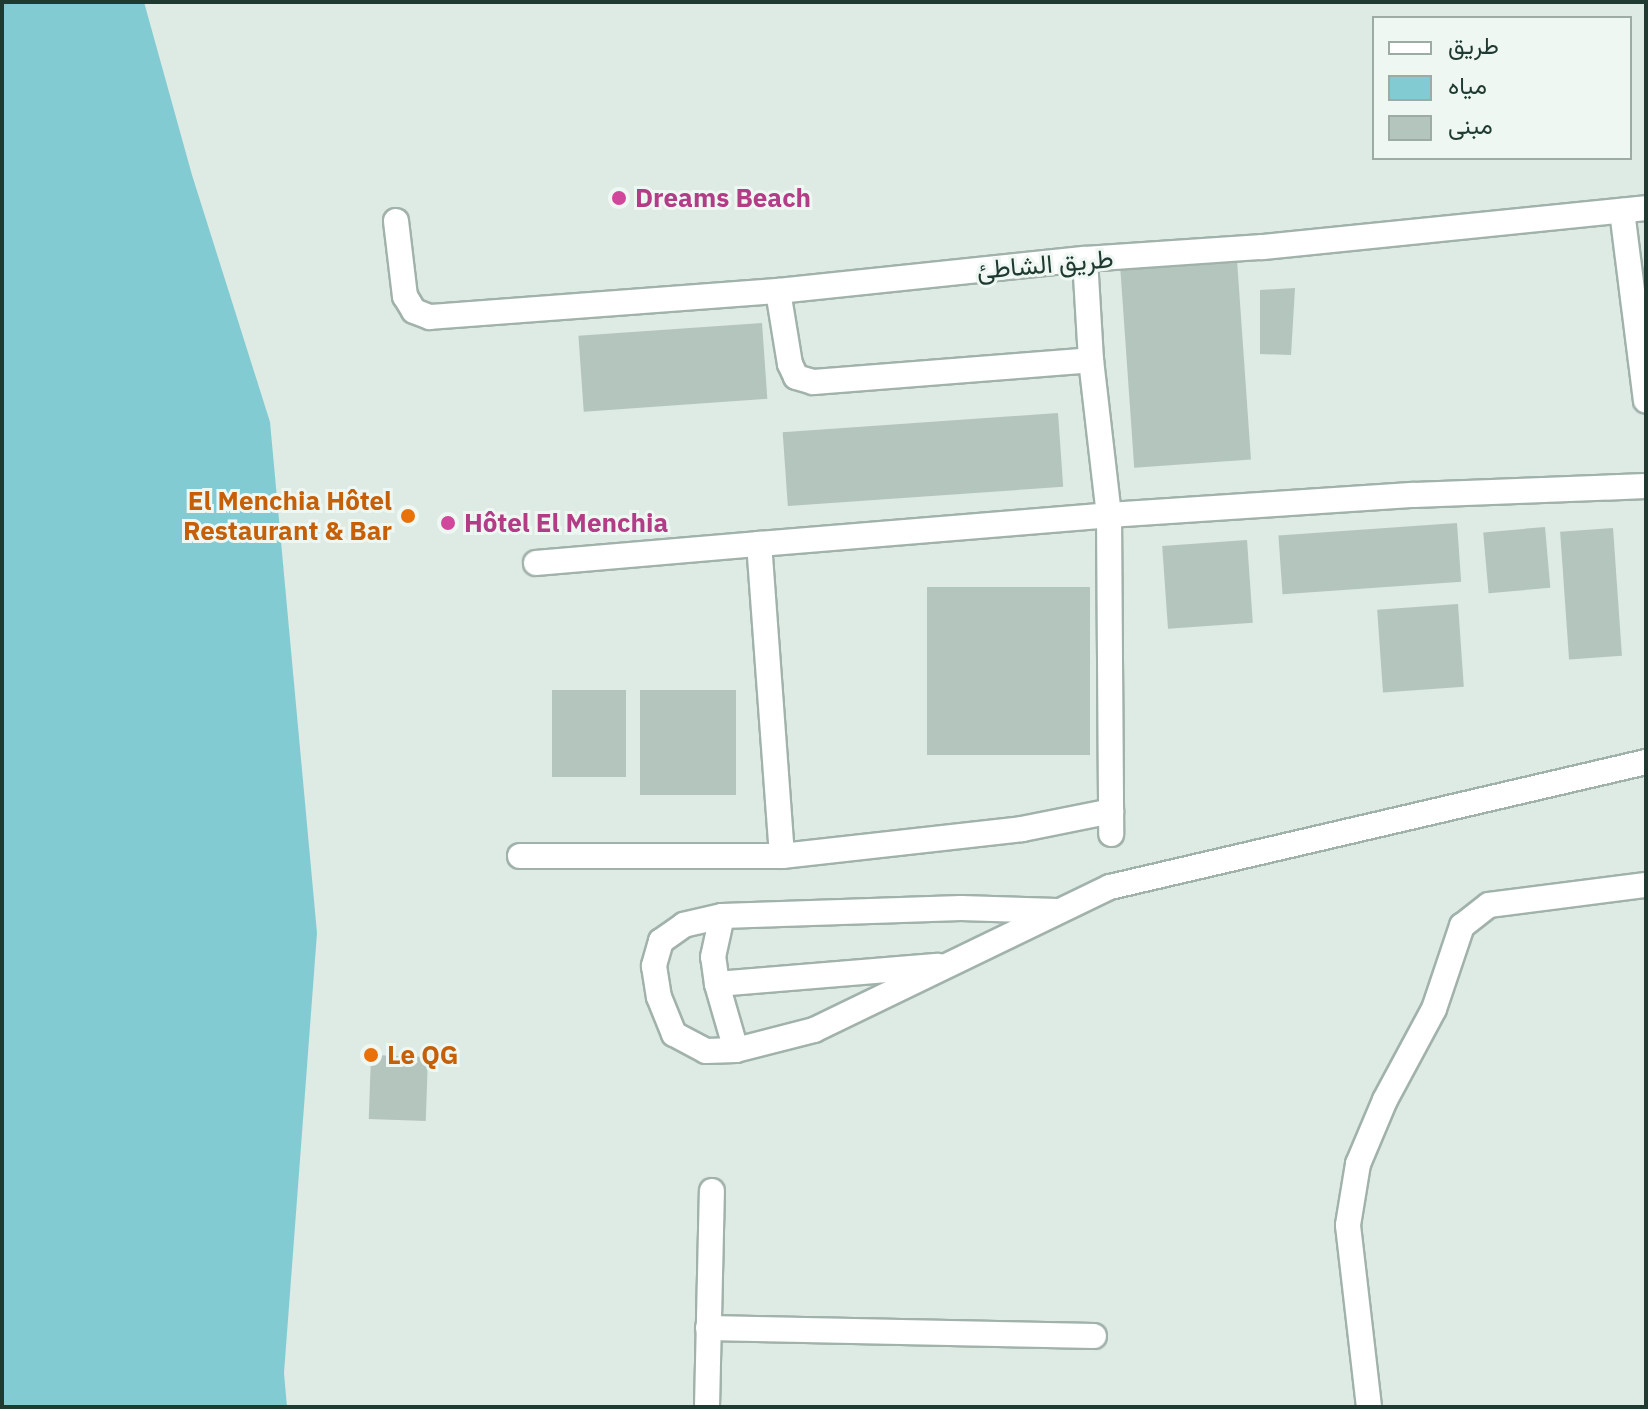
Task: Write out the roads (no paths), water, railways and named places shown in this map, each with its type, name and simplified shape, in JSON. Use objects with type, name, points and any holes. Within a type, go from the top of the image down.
[{"type":"street","name":"طريق الشاطئ","points":[[396,221],[405,296],[414,311],[430,317],[778,291],[1085,259],[1263,247],[1634,209]]},
{"type":"street","points":[[1634,209],[1646,400]]},
{"type":"street","points":[[520,856],[782,856],[1022,829],[1111,823],[1109,515],[1091,360],[1085,259]]},
{"type":"street","points":[[778,291],[790,364],[796,377],[813,382],[1091,360]]},
{"type":"street","points":[[536,563],[1109,515],[1414,495],[1646,486]]},
{"type":"street","points":[[759,544],[782,856]]},
{"type":"street","points":[[1063,911],[961,908],[722,916],[684,925],[661,941],[654,966],[659,997],[674,1034],[706,1051],[736,1050],[814,1030],[952,965],[1063,911],[1110,887],[1646,762]]},
{"type":"street","points":[[1369,1407],[1348,1225],[1358,1164],[1385,1100],[1434,1009],[1462,926],[1489,905],[1646,885]]},
{"type":"street","points":[[722,916],[713,957],[717,984],[736,1050]]},
{"type":"street","points":[[717,984],[952,965]]},
{"type":"street","points":[[707,1407],[712,1191]]},
{"type":"street","points":[[708,1328],[1094,1336]]},
{"type":"water","points":[[2,2],[144,2],[192,175],[270,422],[317,933],[284,1373],[287,1407],[2,1407]]},
{"type":"place","name":"Dreams Beach","points":[[619,198]]},
{"type":"place","name":"El Menchia Hôtel Restaurant & Bar","points":[[408,516]]},
{"type":"place","name":"Hôtel El Menchia","points":[[448,523]]},
{"type":"place","name":"Le QG","points":[[371,1055]]}]
